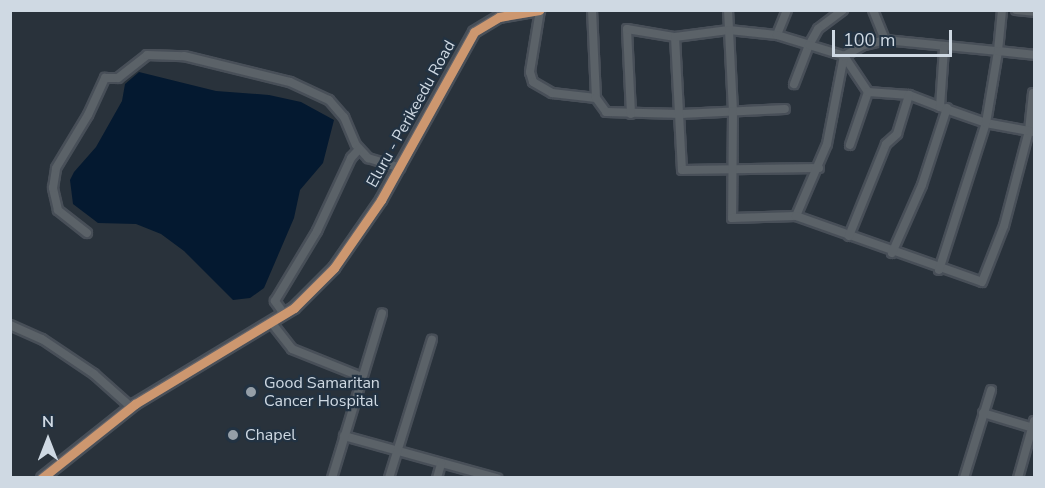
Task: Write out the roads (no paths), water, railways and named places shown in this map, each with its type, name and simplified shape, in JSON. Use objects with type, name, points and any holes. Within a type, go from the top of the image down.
[{"type":"main road","name":"Eluru - Perikeedu Road","points":[[42,477],[131,407],[284,314],[334,268],[400,168],[474,32],[488,21],[511,13],[540,10]]},
{"type":"street","points":[[540,10],[530,72],[533,82],[552,93],[596,98]]},
{"type":"street","points":[[592,10],[596,98],[606,112],[681,114],[785,109]]},
{"type":"street","points":[[728,10],[733,111],[732,218],[796,216],[939,270],[982,282],[1004,226],[1032,131],[1035,83]]},
{"type":"street","points":[[777,35],[787,10]]},
{"type":"street","points":[[794,84],[809,45],[818,29],[843,10]]},
{"type":"street","points":[[873,10],[885,40]]},
{"type":"street","points":[[939,270],[986,123],[1002,10]]},
{"type":"street","points":[[1016,10],[1035,12]]},
{"type":"street","points":[[631,114],[627,29],[675,37],[729,30],[777,35],[844,56],[868,92]]},
{"type":"street","points":[[675,37],[681,114],[682,170],[819,168]]},
{"type":"street","points":[[844,56],[864,45],[885,40],[944,48],[1035,55]]},
{"type":"street","points":[[892,253],[922,185],[944,108],[944,48]]},
{"type":"street","points":[[87,232],[58,210],[52,188],[56,168],[88,115],[105,78],[118,78],[147,55],[184,56],[290,82],[330,100],[344,117],[359,149],[368,158],[400,168]]},
{"type":"street","points":[[796,216],[819,168],[832,125],[844,56]]},
{"type":"street","points":[[868,92],[909,95],[986,123],[1032,131]]},
{"type":"street","points":[[850,144],[868,92]]},
{"type":"street","points":[[849,236],[886,144],[897,134],[909,95]]},
{"type":"street","points":[[284,314],[275,301],[317,231],[351,158],[359,149]]},
{"type":"street","points":[[332,477],[382,313]]},
{"type":"street","points":[[271,322],[292,349],[362,377]]},
{"type":"street","points":[[10,325],[50,345],[94,374],[131,407]]},
{"type":"street","points":[[389,477],[432,339]]},
{"type":"street","points":[[964,477],[991,390]]},
{"type":"street","points":[[983,413],[1034,424],[1018,477]]},
{"type":"street","points":[[344,436],[496,477]]},
{"type":"street","points":[[437,477],[441,464]]},
{"type":"water","points":[[139,72],[216,91],[269,95],[301,102],[334,120],[323,163],[300,190],[294,218],[264,288],[250,298],[233,300],[184,251],[161,234],[136,224],[98,223],[73,204],[70,180],[74,172],[96,147],[122,101],[125,84]]},
{"type":"place","name":"Good Samaritan Cancer Hospital","points":[[251,392]]},
{"type":"place","name":"Chapel","points":[[233,435]]}]
